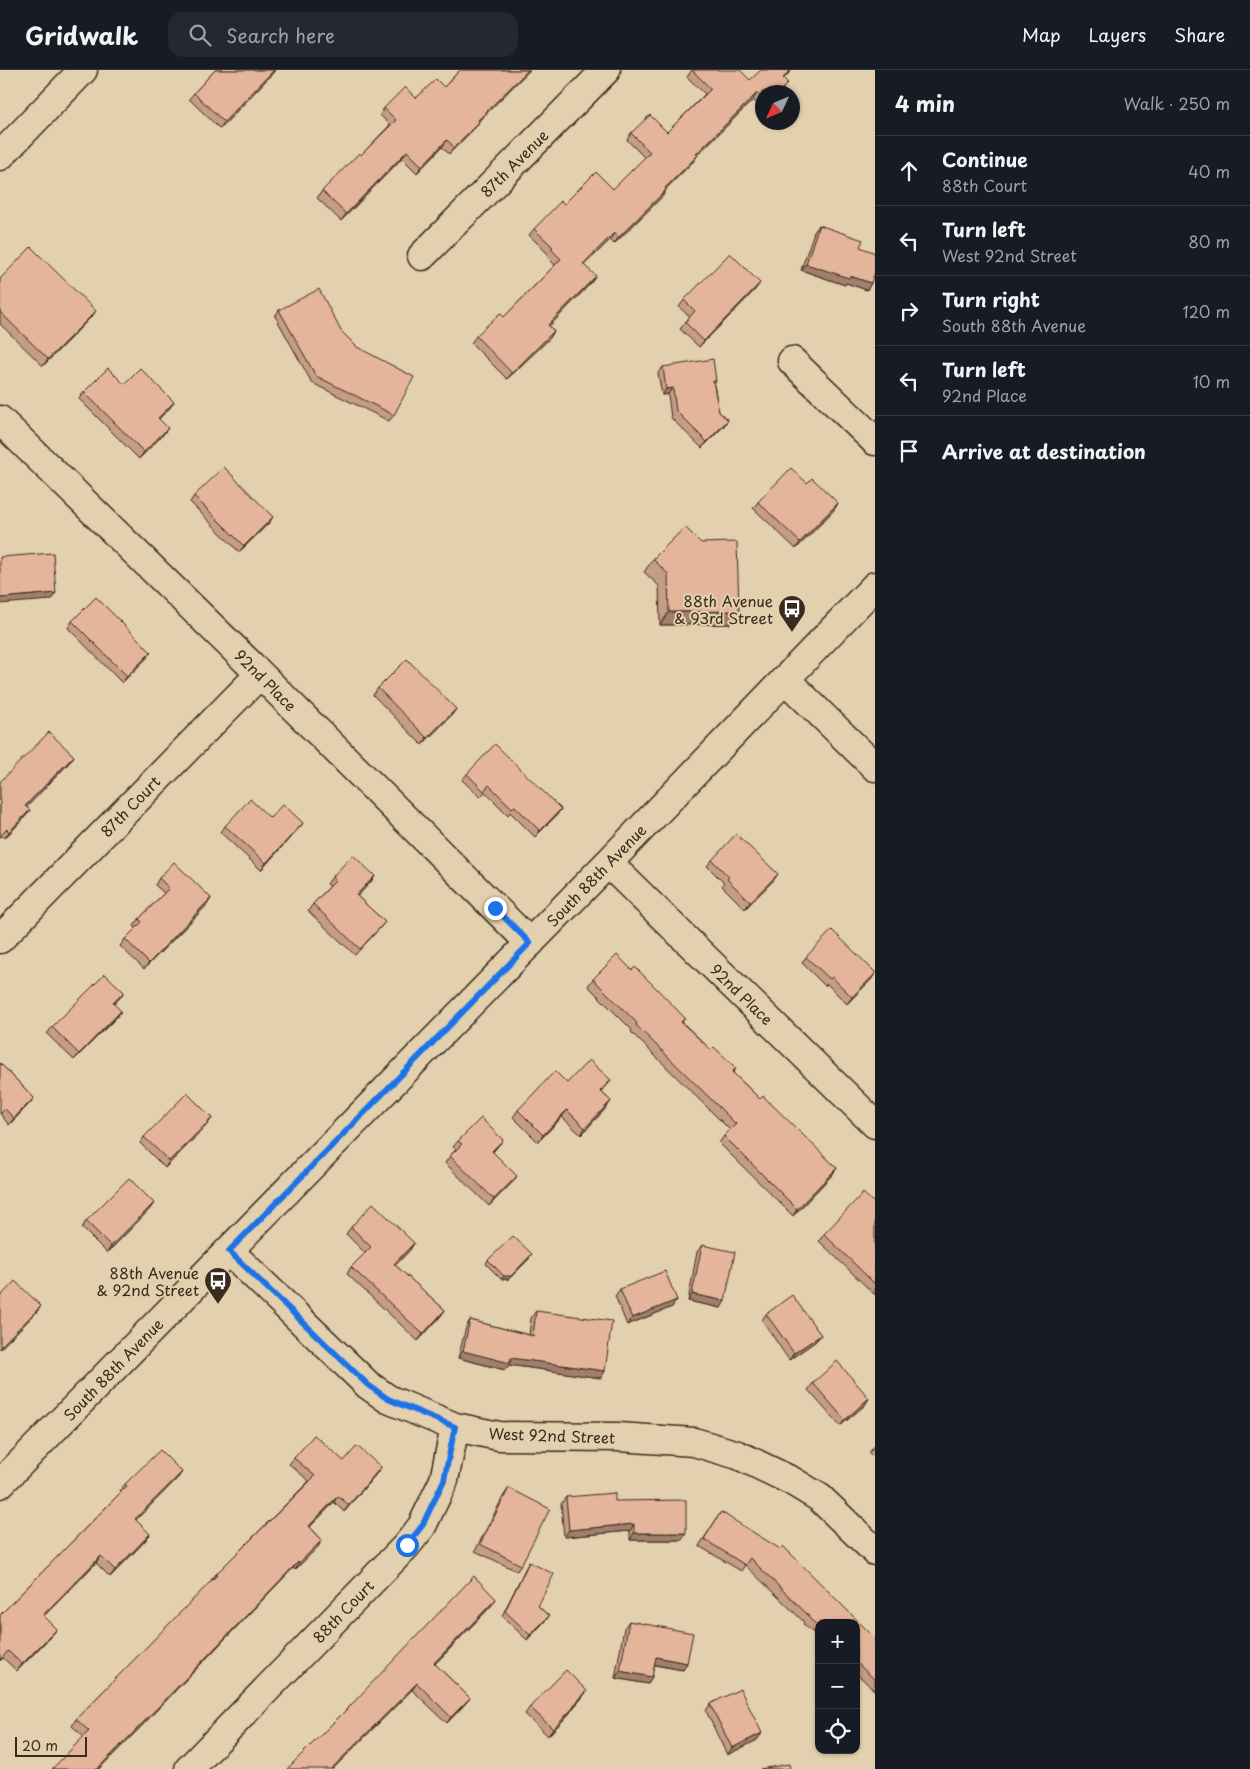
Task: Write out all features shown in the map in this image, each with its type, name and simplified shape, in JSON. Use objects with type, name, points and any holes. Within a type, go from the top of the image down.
[{"type":"street","points":[[0,156],[82,70]]},
{"type":"street","name":"87th Avenue","points":[[422,256],[606,70]]},
{"type":"street","points":[[792,361],[875,441]]},
{"type":"street","name":"92nd Place","points":[[0,420],[260,674],[530,943]]},
{"type":"street","name":"South 88th Avenue","points":[[0,1484],[608,863],[875,586]]},
{"type":"street","name":"87th Court","points":[[0,939],[260,674]]},
{"type":"street","points":[[785,679],[875,767]]},
{"type":"street","name":"92nd Place","points":[[608,863],[875,1124]]},
{"type":"street","name":"West 92nd Street","points":[[229,1251],[368,1385],[388,1399],[455,1427],[498,1436],[618,1437],[694,1442],[738,1455],[792,1481],[820,1498],[875,1551]]},
{"type":"street","name":"88th Court","points":[[188,1769],[407,1545],[422,1526],[444,1480],[455,1427]]},
{"type":"building","points":[[215,70],[274,70],[224,122],[194,93]]},
{"type":"building","points":[[460,70],[528,70],[454,147],[447,140],[422,166],[407,151],[346,214],[322,191],[359,153],[361,155],[396,120],[384,108],[405,87],[416,98],[436,79],[444,87]]},
{"type":"building","points":[[692,70],[740,70],[750,80],[761,70],[791,70],[783,78],[788,83],[786,85],[755,85],[755,95],[696,154],[698,155],[665,188],[666,190],[619,237],[614,233],[583,264],[596,276],[548,325],[554,331],[512,373],[476,336],[500,313],[504,317],[561,259],[551,249],[553,247],[534,229],[561,201],[564,204],[596,172],[613,189],[650,152],[631,133],[650,115],[667,132],[711,89]]},
{"type":"building","points":[[819,225],[863,240],[860,247],[875,253],[875,272],[871,283],[806,264]]},
{"type":"building","points":[[31,247],[96,311],[48,359],[0,312],[0,279]]},
{"type":"building","points":[[730,253],[760,283],[704,341],[685,322],[695,311],[684,300]]},
{"type":"building","points":[[319,289],[341,331],[357,347],[414,377],[394,415],[316,376],[279,310]]},
{"type":"building","points":[[713,359],[716,381],[713,381],[719,412],[728,420],[707,442],[676,411],[673,388],[666,389],[663,367]]},
{"type":"building","points":[[108,368],[124,384],[140,368],[174,402],[158,418],[168,428],[144,452],[84,392]]},
{"type":"building","points":[[224,467],[273,517],[244,546],[194,496]]},
{"type":"building","points":[[791,468],[807,483],[812,478],[838,503],[800,542],[758,502]]},
{"type":"building","points":[[685,527],[701,543],[737,542],[739,611],[669,612],[668,574],[653,559]]},
{"type":"building","points":[[53,553],[56,593],[0,598],[0,557]]},
{"type":"building","points":[[96,597],[151,652],[127,676],[72,621]]},
{"type":"building","points":[[407,659],[456,709],[427,738],[378,688]]},
{"type":"building","points":[[49,732],[74,756],[25,806],[30,810],[9,832],[7,829],[0,836],[0,782]]},
{"type":"building","points":[[495,744],[561,809],[540,831],[515,806],[512,808],[489,785],[484,791],[467,774]]},
{"type":"building","points":[[250,799],[270,818],[283,804],[303,823],[266,863],[225,826]]},
{"type":"building","points":[[736,834],[778,874],[750,902],[727,879],[729,877],[712,860]]},
{"type":"building","points":[[353,855],[375,876],[356,895],[385,922],[360,949],[313,904],[335,881],[332,877]]},
{"type":"building","points":[[174,862],[211,898],[149,963],[125,939],[142,922],[139,919],[169,888],[159,878]]},
{"type":"building","points":[[832,930],[875,972],[852,997],[832,977],[830,979],[806,957]]},
{"type":"building","points":[[617,955],[632,970],[635,967],[685,1018],[681,1022],[711,1050],[714,1047],[736,1068],[732,1072],[760,1099],[763,1096],[837,1168],[797,1209],[724,1136],[736,1124],[636,1025],[637,1023],[593,979]]},
{"type":"building","points":[[105,974],[124,992],[113,1003],[121,1011],[79,1054],[52,1027]]},
{"type":"building","points":[[589,1060],[611,1080],[600,1091],[611,1101],[585,1128],[567,1110],[543,1135],[518,1110],[555,1071],[567,1083]]},
{"type":"building","points":[[0,1063],[34,1098],[14,1118],[5,1109],[0,1114]]},
{"type":"building","points":[[187,1093],[212,1118],[169,1161],[144,1137]]},
{"type":"building","points":[[481,1118],[503,1140],[492,1151],[517,1176],[494,1199],[450,1156],[462,1144],[458,1141]]},
{"type":"building","points":[[129,1178],[154,1203],[111,1246],[86,1221]]},
{"type":"building","points":[[863,1193],[875,1204],[875,1284],[824,1234]]},
{"type":"building","points":[[373,1203],[414,1243],[394,1264],[445,1310],[423,1334],[351,1267],[371,1247],[351,1227]]},
{"type":"building","points":[[513,1236],[532,1254],[511,1276],[504,1276],[488,1260]]},
{"type":"building","points":[[702,1245],[735,1252],[725,1301],[692,1294]]},
{"type":"building","points":[[665,1271],[677,1300],[632,1318],[620,1289]]},
{"type":"building","points":[[15,1281],[41,1306],[0,1347],[0,1297]]},
{"type":"building","points":[[792,1295],[821,1335],[794,1353],[766,1314]]},
{"type":"building","points":[[536,1311],[612,1321],[605,1371],[511,1358],[510,1363],[463,1351],[470,1320],[533,1336]]},
{"type":"building","points":[[837,1361],[869,1398],[845,1420],[813,1383]]},
{"type":"building","points":[[314,1435],[344,1461],[357,1446],[381,1467],[349,1505],[338,1496],[309,1526],[322,1540],[298,1562],[97,1769],[52,1769],[89,1731],[76,1719],[216,1574],[315,1476],[294,1458]]},
{"type":"building","points":[[160,1450],[182,1472],[135,1519],[150,1534],[115,1570],[101,1556],[43,1615],[57,1629],[22,1664],[8,1651],[0,1660],[0,1615]]},
{"type":"building","points":[[509,1488],[550,1509],[521,1565],[480,1544]]},
{"type":"building","points":[[615,1493],[615,1501],[686,1500],[686,1533],[634,1533],[634,1524],[569,1530],[566,1497]]},
{"type":"building","points":[[721,1512],[780,1549],[783,1546],[856,1619],[815,1619],[815,1623],[750,1558],[745,1565],[704,1539]]},
{"type":"building","points":[[529,1562],[554,1574],[538,1606],[549,1616],[530,1635],[505,1611]]},
{"type":"building","points":[[474,1576],[496,1599],[434,1663],[470,1698],[451,1717],[417,1683],[331,1769],[287,1769],[349,1707]]},
{"type":"building","points":[[629,1621],[693,1633],[687,1663],[656,1657],[652,1677],[620,1671]]},
{"type":"building","points":[[860,1623],[875,1638],[875,1680],[860,1666]]},
{"type":"building","points":[[566,1670],[587,1691],[553,1729],[530,1707]]},
{"type":"building","points":[[740,1689],[762,1733],[732,1748],[710,1704]]},
{"type":"building","points":[[789,1764],[790,1769],[760,1769]]},
{"type":"place","name":"88th Avenue & 93rd Street","points":[[792,633]]},
{"type":"place","name":"88th Avenue & 92nd Street","points":[[218,1305]]},
{"type":"route","points":[[407,1545],[422,1526],[444,1480],[455,1427],[388,1399],[368,1385],[229,1251],[530,943],[495,908]]}]
